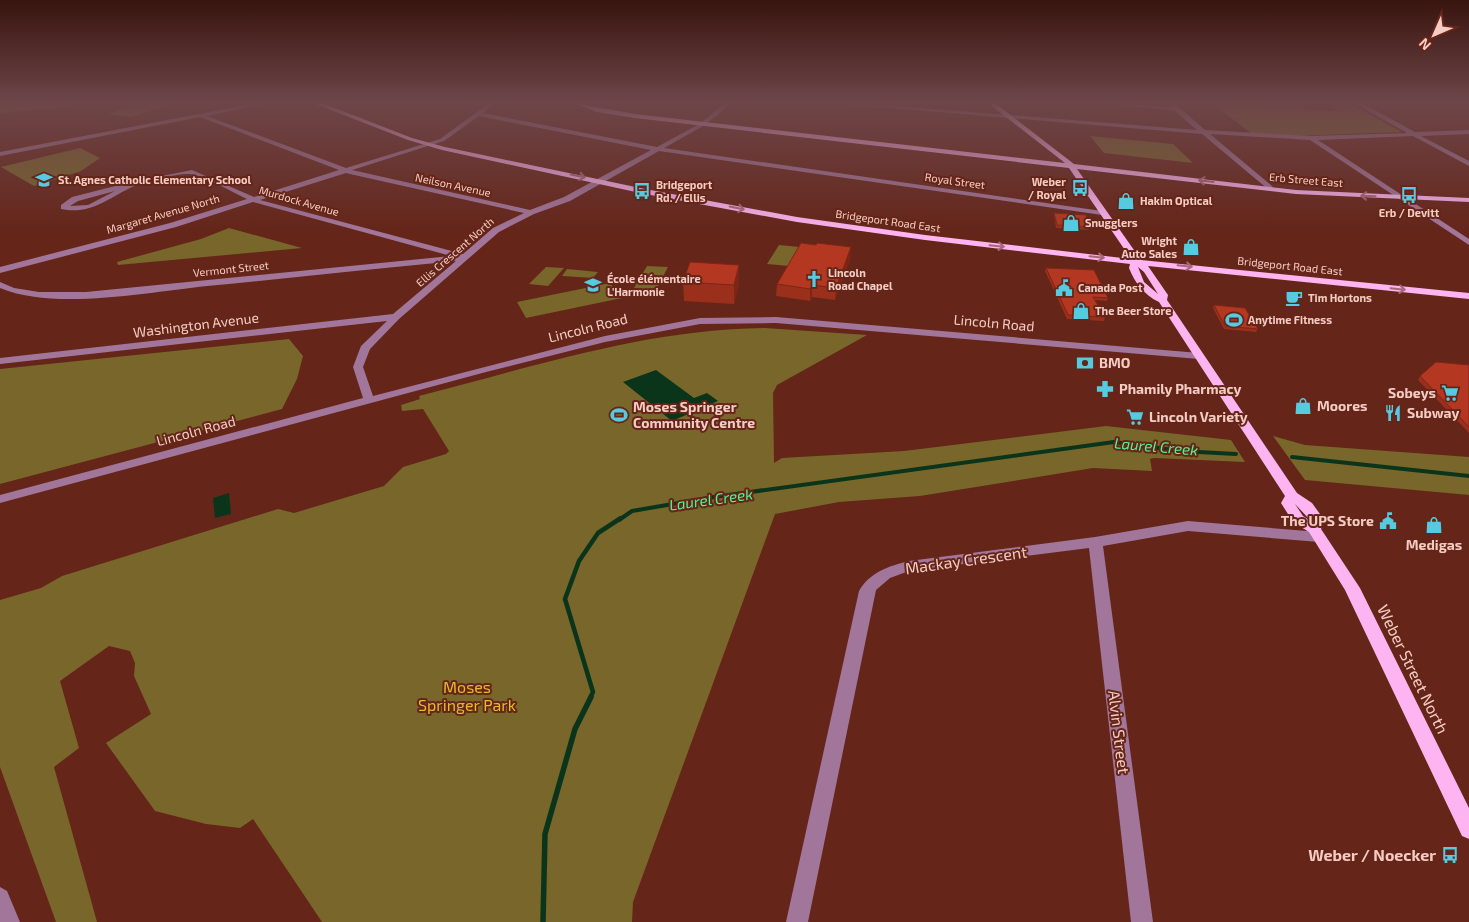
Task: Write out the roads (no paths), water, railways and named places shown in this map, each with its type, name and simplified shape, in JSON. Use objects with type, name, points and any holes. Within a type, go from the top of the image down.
[{"type":"main road","name":"Bridgeport Road East","points":[[436,146],[598,181],[846,227],[1136,261],[1469,296]]},
{"type":"main road","name":"Erb Street East","points":[[905,146],[1317,193],[1469,200]]},
{"type":"main road","points":[[1047,146],[1070,164]]},
{"type":"main road","name":"Weber Street North","points":[[1070,164],[1136,261],[1133,268],[1149,294],[1162,300],[1292,496],[1308,504],[1318,521],[1316,533],[1352,588],[1373,628],[1469,829]]},
{"type":"street","points":[[0,154],[42,146]]},
{"type":"street","name":"Neilson Avenue","points":[[280,146],[346,171],[531,212]]},
{"type":"street","name":"Margaret Avenue North","points":[[0,270],[173,225],[421,146]]},
{"type":"street","name":"Royal Street","points":[[642,146],[1102,213]]},
{"type":"street","name":"Ellis Crescent North","points":[[370,400],[360,378],[358,367],[360,357],[365,348],[396,317],[464,257],[496,230],[531,212],[567,199],[662,146]]},
{"type":"street","points":[[1220,146],[1269,188]]},
{"type":"street","points":[[1323,146],[1469,243]]},
{"type":"street","points":[[1436,146],[1469,164]]},
{"type":"street","name":"Murdock Avenue","points":[[131,184],[94,205],[78,209],[64,207],[75,199],[131,184],[179,173],[192,172],[253,200],[464,257]]},
{"type":"street","name":"Vermont Street","points":[[0,286],[35,294],[112,293],[464,257]]},
{"type":"street","name":"Washington Avenue","points":[[0,361],[396,317]]},
{"type":"street","name":"Lincoln Road","points":[[0,499],[605,338],[668,325],[737,319],[861,326],[1199,356]]},
{"type":"street","name":"Mackay Crescent","points":[[797,922],[867,591],[873,582],[888,573],[909,566],[1095,542],[1188,526],[1316,533]]},
{"type":"street","name":"Alvin Street","points":[[1095,542],[1142,922]]},
{"type":"street","points":[[0,898],[9,922]]},
{"type":"waterway","name":"Laurel Creek","points":[[619,520],[632,511],[714,497],[1114,442],[1180,451],[1236,454]]},
{"type":"waterway","name":"Laurel Creek","points":[[1292,457],[1469,476]]},
{"type":"waterway","name":"Laurel Creek","points":[[590,698],[593,692],[565,599],[579,561],[598,533],[621,518]]},
{"type":"waterway","name":"Laurel Creek","points":[[543,922],[545,834],[575,729],[591,697]]},
{"type":"place","name":"St. Agnes Catholic Elementary School","points":[[44,180]]},
{"type":"place","name":"Weber / Royal","points":[[1080,188]]},
{"type":"place","name":"Bridgeport Rd. / Ellis","points":[[642,191]]},
{"type":"place","name":"Erb / Devitt","points":[[1409,195]]},
{"type":"place","name":"Hakim Optical","points":[[1126,201]]},
{"type":"place","name":"Snugglers","points":[[1071,223]]},
{"type":"place","name":"Wright Auto Sales","points":[[1191,247]]},
{"type":"place","name":"Lincoln Road Chapel","points":[[814,279]]},
{"type":"place","name":"École élémentaire L'Harmonie","points":[[593,285]]},
{"type":"place","name":"Canada Post","points":[[1064,288]]},
{"type":"place","name":"Tim Hortons","points":[[1294,298]]},
{"type":"place","name":"The Beer Store","points":[[1081,311]]},
{"type":"place","name":"Anytime Fitness","points":[[1234,320]]},
{"type":"place","name":"BMO","points":[[1085,363]]},
{"type":"place","name":"Phamily Pharmacy","points":[[1105,389]]},
{"type":"place","name":"Sobeys","points":[[1450,393]]},
{"type":"place","name":"Moores","points":[[1303,406]]},
{"type":"place","name":"Subway","points":[[1393,413]]},
{"type":"place","name":"Moses Springer Community Centre","points":[[619,415]]},
{"type":"place","name":"Lincoln Variety","points":[[1135,417]]},
{"type":"place","name":"The UPS Store","points":[[1388,521]]},
{"type":"place","name":"Medigas","points":[[1434,525]]},
{"type":"place","name":"Weber / Noecker","points":[[1450,855]]},
{"type":"park label","name":"Moses Springer Park","points":[[467,696]]}]
